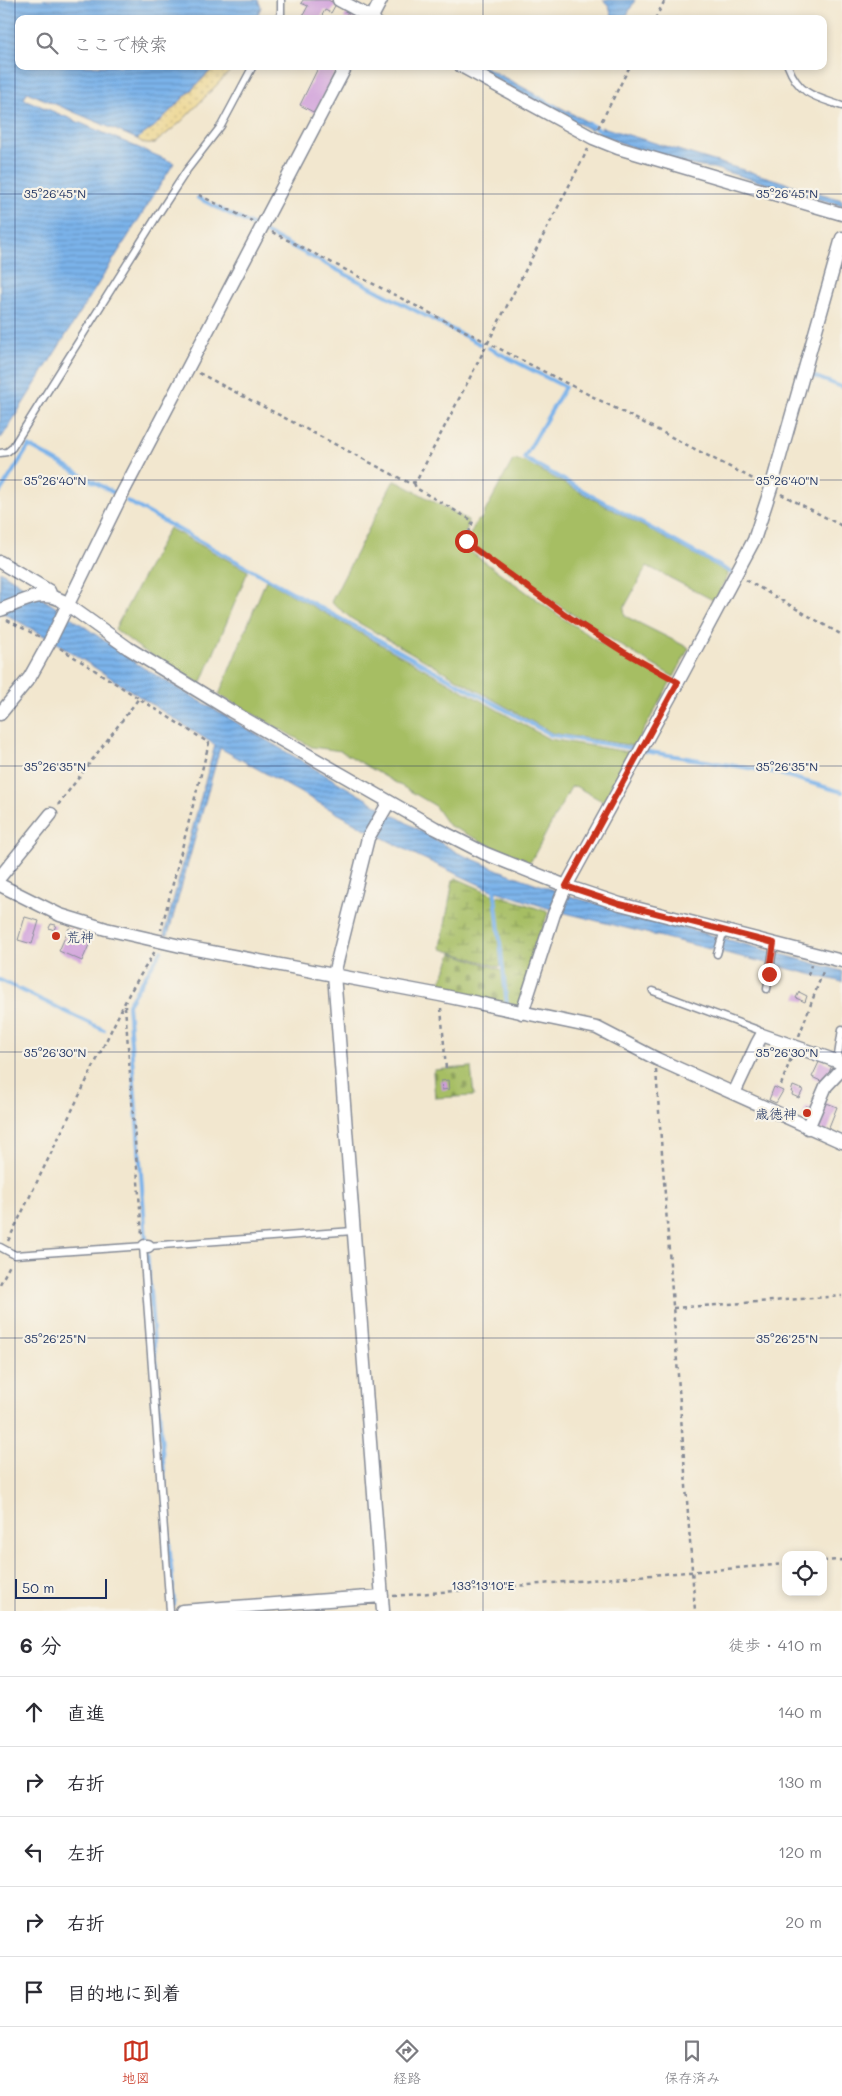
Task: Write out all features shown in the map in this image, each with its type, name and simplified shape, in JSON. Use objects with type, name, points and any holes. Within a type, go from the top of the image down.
[{"type":"street","points":[[339,0],[366,15]]},
{"type":"street","points":[[374,15],[381,0]]},
{"type":"street","points":[[0,714],[30,677],[50,642],[121,496],[344,70]]},
{"type":"street","points":[[468,70],[593,138],[618,148],[842,214]]},
{"type":"street","points":[[522,1013],[554,914],[565,889],[754,540],[771,488],[842,238]]},
{"type":"street","points":[[0,562],[49,592],[47,596]]},
{"type":"street","points":[[2,614],[34,596],[47,596],[67,607],[136,653],[387,804],[484,853],[565,889],[773,946],[842,961]]},
{"type":"street","points":[[383,1611],[334,974],[368,838],[387,804]]},
{"type":"street","points":[[0,877],[50,814]]},
{"type":"street","points":[[0,884],[60,916],[106,929],[160,937],[596,1028],[657,1059],[842,1142]]},
{"type":"street","points":[[734,1093],[762,1035],[840,1065],[826,1086],[808,1128]]},
{"type":"street","points":[[182,1611],[382,1596]]},
{"type":"lane","points":[[280,15],[281,0]]},
{"type":"lane","points":[[0,453],[7,452],[12,448],[156,216],[187,170],[222,126],[251,70]]},
{"type":"lane","points":[[790,70],[798,86],[809,95],[842,106]]},
{"type":"lane","points":[[718,952],[723,933]]},
{"type":"lane","points":[[767,989],[773,946]]},
{"type":"lane","points":[[653,991],[758,1030],[762,1035]]},
{"type":"lane","points":[[840,1065],[842,1029]]},
{"type":"lane","points":[[2,1248],[15,1254],[354,1231]]},
{"type":"lane","points":[[146,1246],[170,1611]]},
{"type":"path","points":[[657,15],[665,0]]},
{"type":"path","points":[[189,367],[409,483],[414,483],[418,480],[628,70]]},
{"type":"path","points":[[199,195],[842,526]]},
{"type":"path","points":[[414,483],[416,488],[473,521],[466,538],[468,544],[566,615],[622,651],[678,682]]},
{"type":"path","points":[[736,574],[842,635]]},
{"type":"path","points":[[2,614],[50,642],[209,743],[160,937],[124,1004],[2,1248]]},
{"type":"path","points":[[50,814],[139,698]]},
{"type":"path","points":[[781,1085],[827,964]]},
{"type":"path","points":[[440,995],[446,1069]]},
{"type":"path","points":[[124,1004],[146,1246]]},
{"type":"path","points":[[657,1059],[655,1064],[695,1611]]},
{"type":"path","points":[[0,1284],[15,1254]]},
{"type":"path","points":[[672,1308],[842,1296]]},
{"type":"path","points":[[827,1562],[842,1560]]},
{"type":"path","points":[[382,1596],[782,1564]]},
{"type":"green space","points":[[513,460],[525,462],[727,572],[728,575],[715,600],[713,600],[647,566],[624,608],[625,616],[689,648],[674,677],[596,630],[470,544],[468,539],[476,522],[481,519]]},
{"type":"green space","points":[[396,481],[468,520],[467,529],[461,541],[464,547],[561,617],[607,647],[671,681],[635,746],[552,733],[352,619],[331,602],[393,482]]},
{"type":"green space","points":[[169,528],[248,571],[201,684],[141,649],[115,629]]},
{"type":"green space","points":[[266,580],[549,739],[628,752],[629,754],[606,800],[604,802],[575,786],[571,787],[528,864],[448,825],[434,805],[341,751],[312,747],[219,695]]},
{"type":"green space","points":[[456,878],[494,895],[501,966],[499,967],[442,949],[441,947],[453,880]]},
{"type":"green space","points":[[499,895],[548,912],[520,1007],[508,1004],[496,898]]},
{"type":"green space","points":[[452,953],[502,970],[506,1003],[441,990],[439,987]]},
{"type":"green space","points":[[471,1067],[474,1096],[435,1098],[433,1072],[435,1070]]},
{"type":"sand","points":[[212,70],[231,70],[181,122],[155,143],[147,144],[137,139],[155,126]]},
{"type":"water","points":[[0,0],[258,0],[261,7],[258,15],[15,15],[15,70],[211,70],[155,126],[137,139],[27,92],[24,99],[174,163],[0,438]]},
{"type":"water","points":[[603,0],[635,0],[627,15],[612,15],[609,6]]},
{"type":"water","points":[[479,70],[490,70],[541,97],[538,102]]},
{"type":"water","points":[[554,104],[593,125],[591,130],[551,109]]},
{"type":"water","points":[[602,127],[842,200],[842,206],[713,168],[685,164],[655,155],[598,134]]},
{"type":"water","points":[[0,571],[142,667],[458,853],[576,898],[842,971],[842,982],[554,910],[487,888],[364,828],[220,748],[168,935],[164,935],[215,745],[55,642],[0,611]]},
{"type":"building","points":[[303,0],[328,0],[336,4],[331,13],[325,10],[322,15],[303,15],[308,6],[301,3]]},
{"type":"building","points":[[317,70],[336,70],[315,113],[300,105]]},
{"type":"building","points":[[25,917],[39,921],[32,944],[18,940]]},
{"type":"building","points":[[51,924],[56,925],[54,930],[49,928]]},
{"type":"building","points":[[69,928],[92,938],[82,961],[59,951]]},
{"type":"building","points":[[799,992],[807,996],[805,1002],[796,998]]},
{"type":"building","points":[[820,1060],[832,1065],[825,1083],[812,1077]]},
{"type":"building","points":[[448,1080],[449,1089],[442,1090],[441,1081]]},
{"type":"building","points":[[793,1086],[803,1090],[799,1098],[792,1095]]},
{"type":"building","points":[[774,1087],[783,1091],[776,1103],[769,1100]]},
{"type":"building","points":[[824,1102],[837,1107],[827,1132],[814,1127]]},
{"type":"building","name":"歳徳神","points":[[806,1106],[813,1109],[808,1119],[802,1116]]},
{"type":"waterway","points":[[536,97],[556,107]]},
{"type":"waterway","points":[[589,124],[603,132]]},
{"type":"waterway","points":[[198,198],[252,225]]},
{"type":"waterway","points":[[266,233],[480,344]]},
{"type":"waterway","points":[[489,348],[565,387],[524,458],[732,573]]},
{"type":"waterway","points":[[808,374],[842,387]]},
{"type":"waterway","points":[[0,492],[29,446],[114,493]]},
{"type":"waterway","points":[[127,501],[551,735],[636,749]]},
{"type":"waterway","points":[[644,751],[773,772],[842,792]]},
{"type":"waterway","points":[[494,886],[507,1006]]},
{"type":"waterway","points":[[161,951],[128,1004],[174,1605]]},
{"type":"waterway","points":[[0,980],[104,1030]]},
{"type":"place","name":"荒神","points":[[56,936]]},
{"type":"place","name":"歳徳神","points":[[807,1113]]},
{"type":"route","points":[[466,541],[566,615],[622,651],[678,682],[566,886],[620,904],[774,943],[769,964],[769,974]]}]
